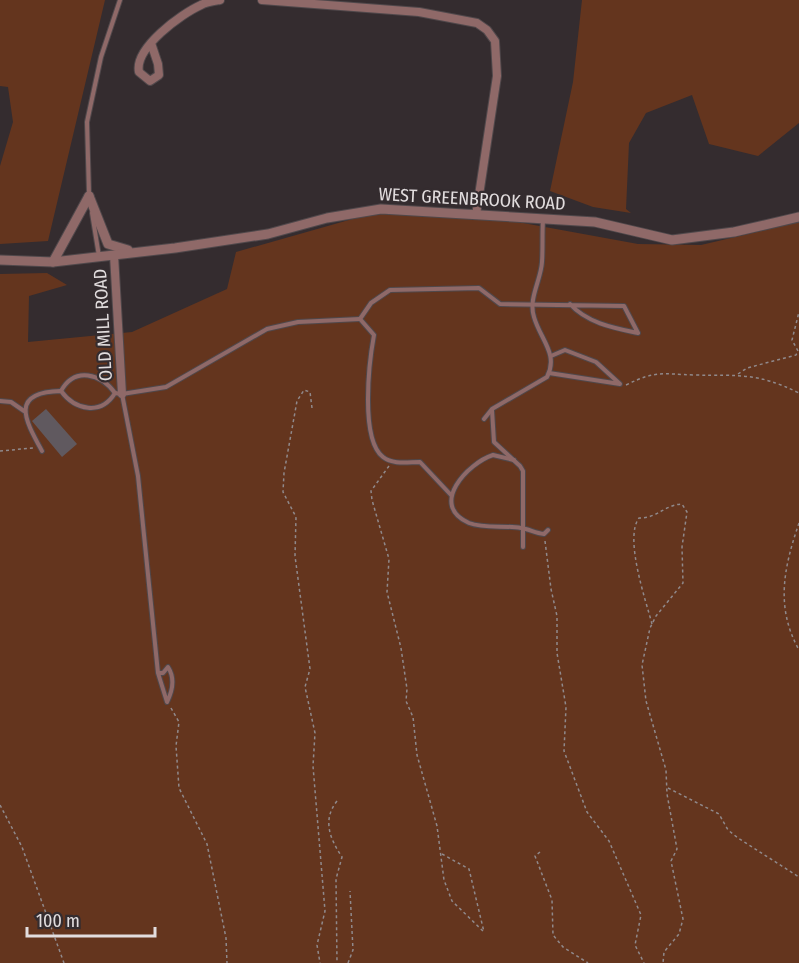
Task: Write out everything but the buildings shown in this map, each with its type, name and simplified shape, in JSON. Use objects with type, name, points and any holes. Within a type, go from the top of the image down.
[{"type":"street","points":[[151,44],[161,32],[201,4],[220,0]]},
{"type":"street","points":[[262,0],[420,12],[477,23],[487,30],[495,41],[497,76],[476,214]]},
{"type":"street","points":[[89,196],[108,244],[121,250],[151,250]]},
{"type":"street","points":[[53,262],[89,196]]},
{"type":"street","name":"WEST GREENBROOK ROAD","points":[[0,260],[53,262],[151,250],[268,234],[327,218],[369,210],[476,214],[603,223],[672,240],[708,237],[799,217]]},
{"type":"street","name":"OLD MILL ROAD","points":[[114,255],[118,394]]},
{"type":"lane","points":[[99,257],[89,196],[87,122],[101,57],[120,0]]},
{"type":"lane","points":[[484,419],[492,410],[534,386],[549,373],[551,356],[533,316],[532,303],[542,263],[543,219]]},
{"type":"lane","points":[[360,319],[371,303],[390,290],[479,288],[500,304],[532,303],[570,304],[624,306],[638,333],[606,326],[578,313],[570,304]]},
{"type":"lane","points":[[61,391],[71,403],[80,408],[93,408],[118,394],[166,387],[267,329],[298,322],[360,319]]},
{"type":"lane","points":[[360,319],[374,335],[370,370],[370,434],[384,457],[393,461],[420,462],[451,495],[455,508],[470,523],[524,528],[544,534],[548,530]]},
{"type":"lane","points":[[549,373],[620,384],[596,362],[565,350],[551,356]]},
{"type":"lane","points":[[42,451],[25,420],[24,411],[28,402],[37,395],[61,391],[72,380],[90,374],[101,378],[118,394],[138,476],[158,673],[167,702]]},
{"type":"lane","points":[[0,401],[11,402],[24,411]]},
{"type":"lane","points":[[492,410],[494,442],[520,465],[525,483],[524,547]]},
{"type":"lane","points":[[451,495],[455,484],[486,457],[501,455],[514,460]]},
{"type":"lane","points":[[158,673],[163,673],[168,667],[173,676],[172,691],[167,702]]},
{"type":"path","points":[[738,374],[747,368],[796,355],[798,351],[792,340],[799,312]]},
{"type":"path","points":[[625,385],[648,374],[738,374],[767,378],[799,393]]},
{"type":"path","points":[[312,408],[310,392],[304,390],[297,401],[284,473],[283,492],[296,517],[295,556],[310,669],[305,687],[315,733],[313,766],[325,911],[317,945],[320,963]]},
{"type":"path","points":[[0,451],[30,448],[42,451]]},
{"type":"path","points":[[393,461],[371,491],[388,559],[387,592],[401,648],[407,689],[406,700],[413,717],[417,755],[437,826],[444,880],[452,901],[485,933],[473,888],[472,873],[441,853]]},
{"type":"path","points":[[652,624],[635,553],[634,526],[639,518],[651,519],[670,506],[682,504],[687,512],[682,547],[683,583],[652,624],[642,665],[644,688],[666,770],[677,849],[671,861],[683,919],[679,934],[664,952],[663,963]]},
{"type":"path","points":[[799,523],[784,566],[784,581],[787,622],[799,650]]},
{"type":"path","points":[[544,534],[551,590],[557,616],[557,653],[564,688],[564,751],[587,812],[609,841],[641,915],[635,945],[644,963]]},
{"type":"path","points":[[167,702],[179,722],[176,746],[179,788],[207,844],[225,929],[227,963]]},
{"type":"path","points":[[667,786],[719,814],[728,830],[738,838],[799,877]]},
{"type":"path","points":[[337,801],[328,819],[331,837],[342,857],[336,879],[337,963]]},
{"type":"path","points":[[0,806],[22,847],[64,963]]},
{"type":"path","points":[[540,852],[535,856],[552,900],[553,935],[576,957],[588,963]]},
{"type":"path","points":[[348,963],[353,950],[350,891]]},
{"type":"shaded area","points":[[0,0],[105,0],[48,241],[0,244],[0,166],[13,122],[8,87],[0,86]]},
{"type":"shaded area","points":[[582,0],[799,0],[799,123],[758,156],[709,144],[692,95],[646,113],[629,143],[626,209],[631,213],[593,207],[550,191],[573,82]]},
{"type":"shaded area","points":[[377,212],[507,220],[638,244],[701,245],[799,222],[799,963],[0,963],[0,274],[47,273],[67,285],[29,296],[28,342],[132,332],[227,289],[236,252]]}]
